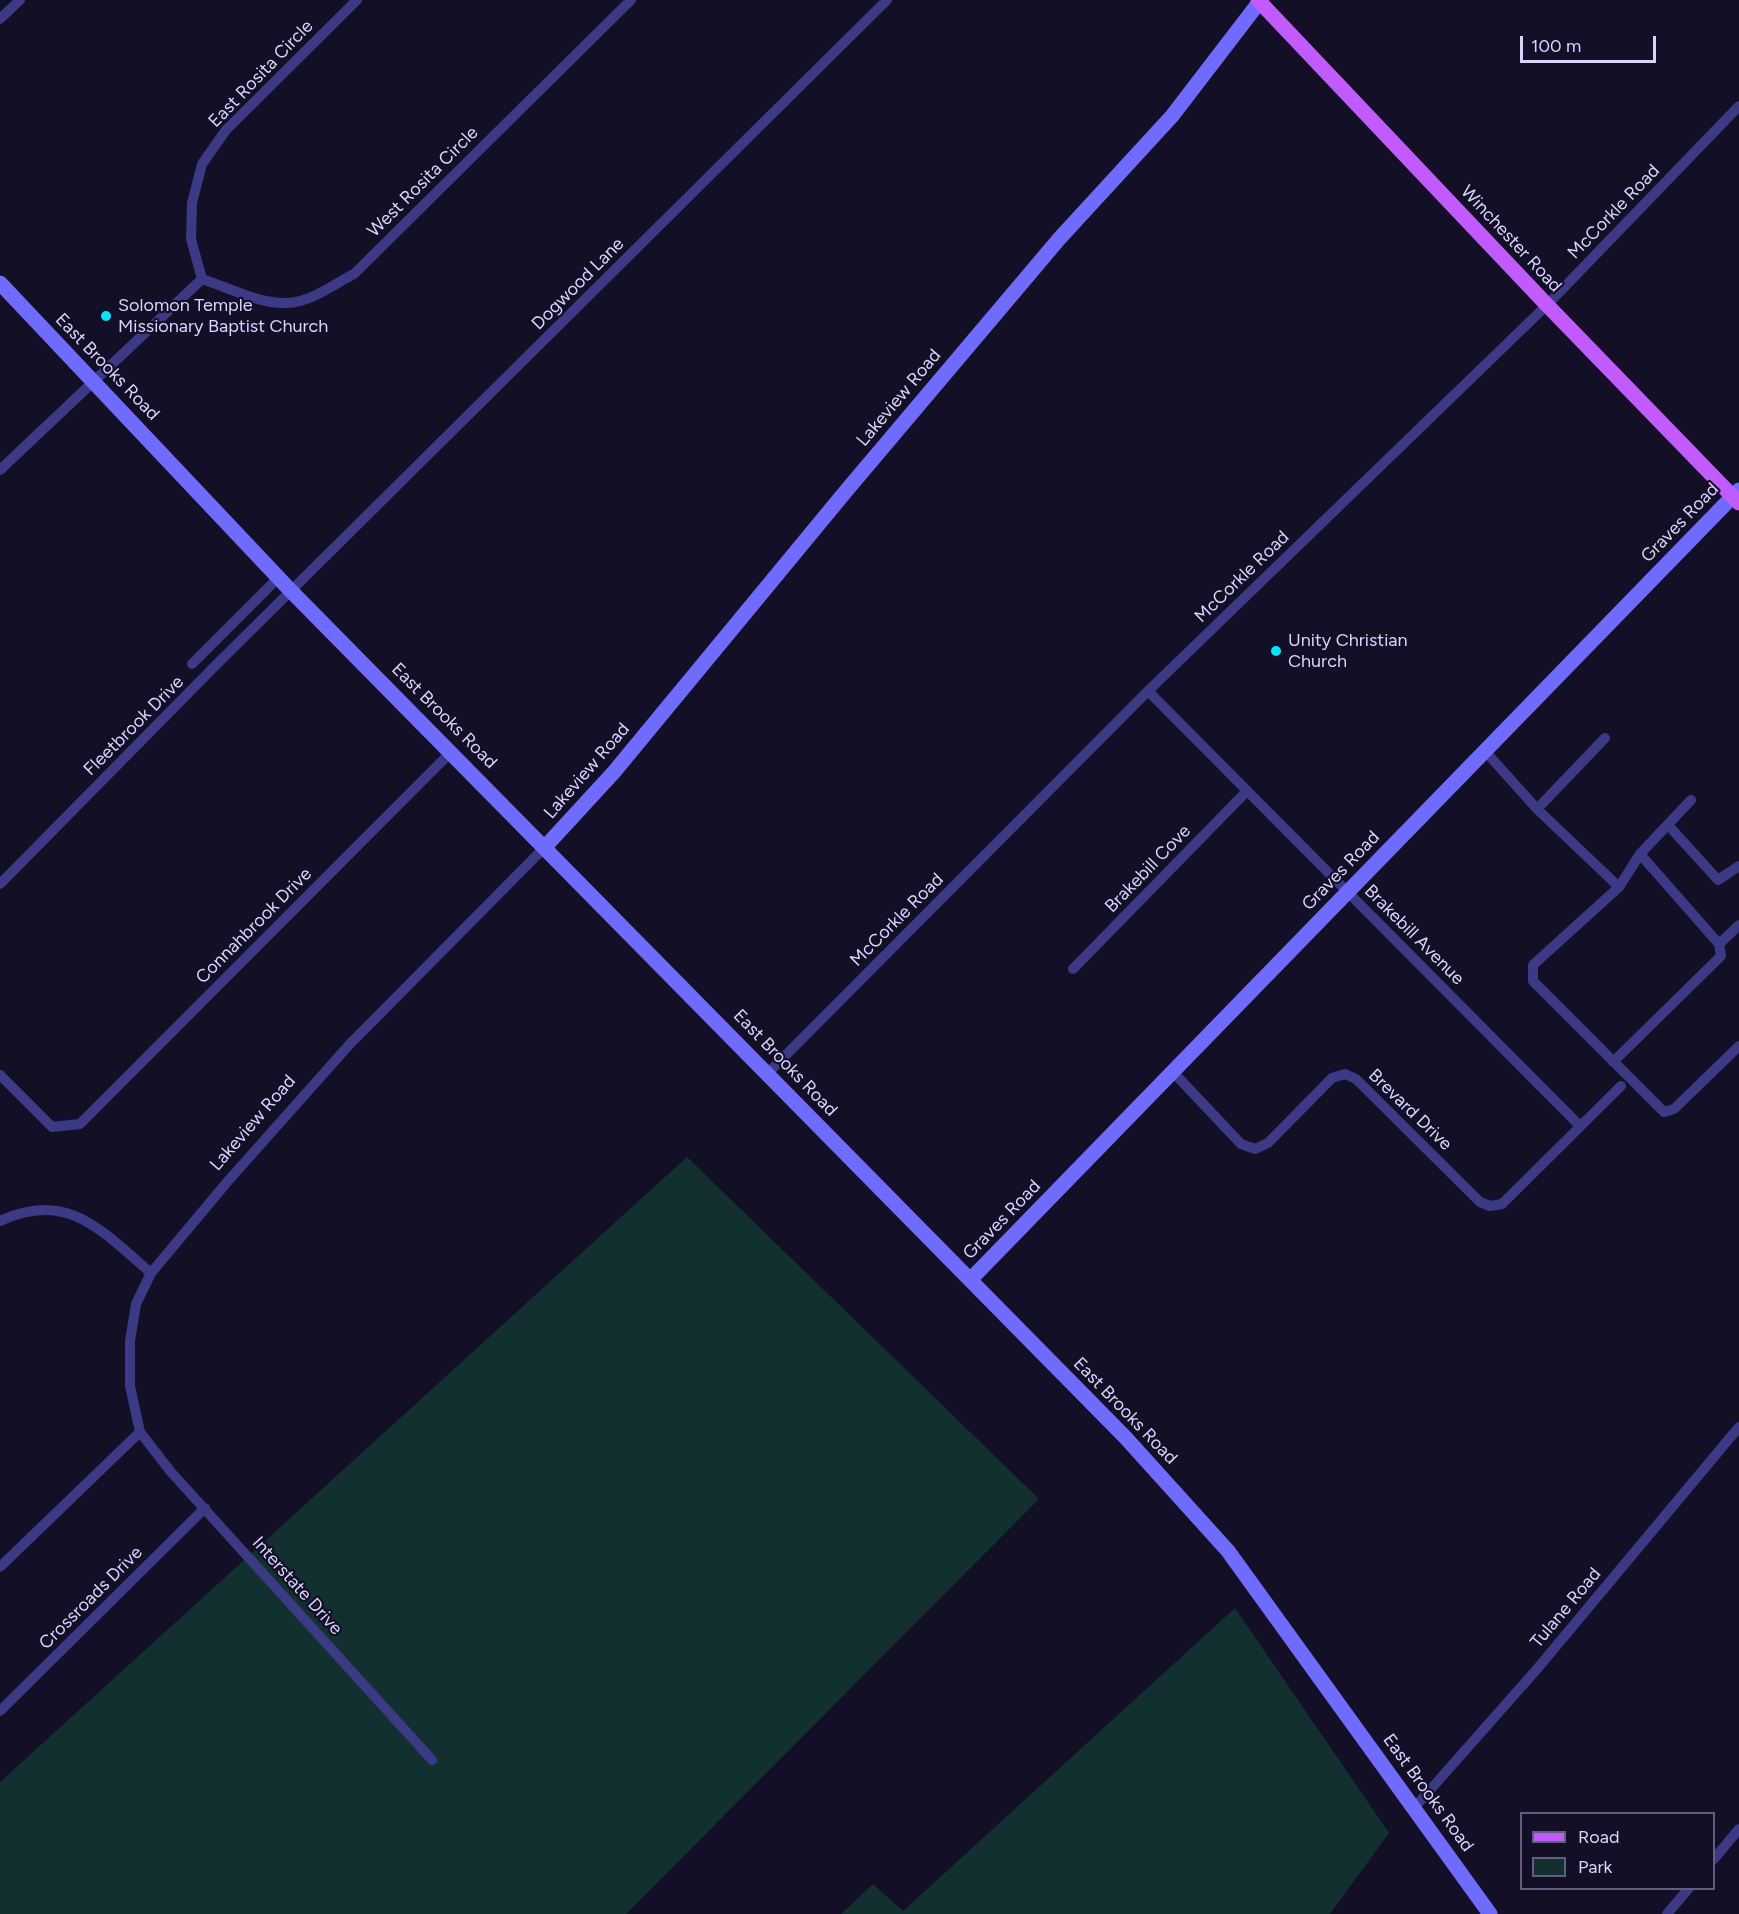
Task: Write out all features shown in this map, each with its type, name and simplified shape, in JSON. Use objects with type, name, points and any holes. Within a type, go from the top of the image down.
[{"type":"main road","name":"Winchester Road","points":[[1259,0],[1546,305],[1737,496]]},
{"type":"main road","name":"Lakeview Road","points":[[545,847],[614,772],[846,491],[1059,239],[1172,116],[1259,0]]},
{"type":"main road","name":"East Brooks Road","points":[[0,284],[291,591],[452,751],[1125,1437],[1228,1551],[1415,1807],[1490,1914]]},
{"type":"main road","name":"Graves Road","points":[[970,1280],[1485,751],[1737,496]]},
{"type":"street","points":[[0,19],[20,0]]},
{"type":"street","name":"East Rosita Circle","points":[[202,279],[191,239],[192,203],[202,164],[226,130],[357,0]]},
{"type":"street","name":"West Rosita Circle","points":[[202,279],[260,298],[287,303],[311,297],[354,274],[631,0]]},
{"type":"street","name":"Dogwood Lane","points":[[291,591],[887,0]]},
{"type":"street","name":"McCorkle Road","points":[[768,1073],[1148,691],[1546,305],[1739,106]]},
{"type":"street","points":[[0,470],[202,279]]},
{"type":"street","points":[[192,664],[279,578]]},
{"type":"street","name":"Fleetbrook Drive","points":[[0,884],[291,591]]},
{"type":"street","points":[[255,601],[269,614]]},
{"type":"street","name":"Brakebill Avenue","points":[[1148,691],[1580,1126]]},
{"type":"street","points":[[1537,809],[1605,738]]},
{"type":"street","name":"Connahbrook Drive","points":[[0,1075],[52,1127],[80,1124],[452,751]]},
{"type":"street","points":[[1485,751],[1537,809],[1619,887]]},
{"type":"street","name":"Brakebill Cove","points":[[1073,969],[1247,791]]},
{"type":"street","points":[[1691,800],[1640,854],[1619,887],[1533,965],[1533,981],[1664,1112],[1674,1109],[1739,1046]]},
{"type":"street","points":[[1668,825],[1718,880],[1739,866]]},
{"type":"street","name":"Lakeview Road","points":[[140,1432],[130,1386],[130,1341],[136,1304],[151,1273],[342,1053],[545,847]]},
{"type":"street","points":[[1613,1062],[1721,956],[1719,944],[1640,854]]},
{"type":"street","points":[[1719,944],[1739,925]]},
{"type":"street","name":"Brevard Drive","points":[[1173,1072],[1242,1143],[1255,1149],[1268,1143],[1332,1078],[1345,1074],[1356,1079],[1480,1202],[1490,1206],[1502,1204],[1621,1086]]},
{"type":"street","points":[[0,1221],[23,1210],[56,1209],[79,1217],[100,1229],[151,1273]]},
{"type":"street","name":"Tulane Road","points":[[1415,1807],[1538,1669],[1739,1427]]},
{"type":"street","points":[[0,1567],[140,1432]]},
{"type":"street","name":"Interstate Drive","points":[[140,1432],[171,1472],[432,1760]]},
{"type":"street","name":"Crossroads Drive","points":[[0,1711],[205,1508]]},
{"type":"street","points":[[1715,1858],[1739,1829]]},
{"type":"street","points":[[1667,1914],[1687,1890]]},
{"type":"green space","points":[[687,1157],[1039,1499],[626,1914],[0,1914],[0,1782]]},
{"type":"green space","points":[[1235,1608],[1389,1833],[1330,1914],[841,1914],[873,1884],[903,1911]]},
{"type":"place","name":"Solomon Temple Missionary Baptist Church","points":[[106,316]]},
{"type":"place","name":"Unity Christian Church","points":[[1276,651]]}]
